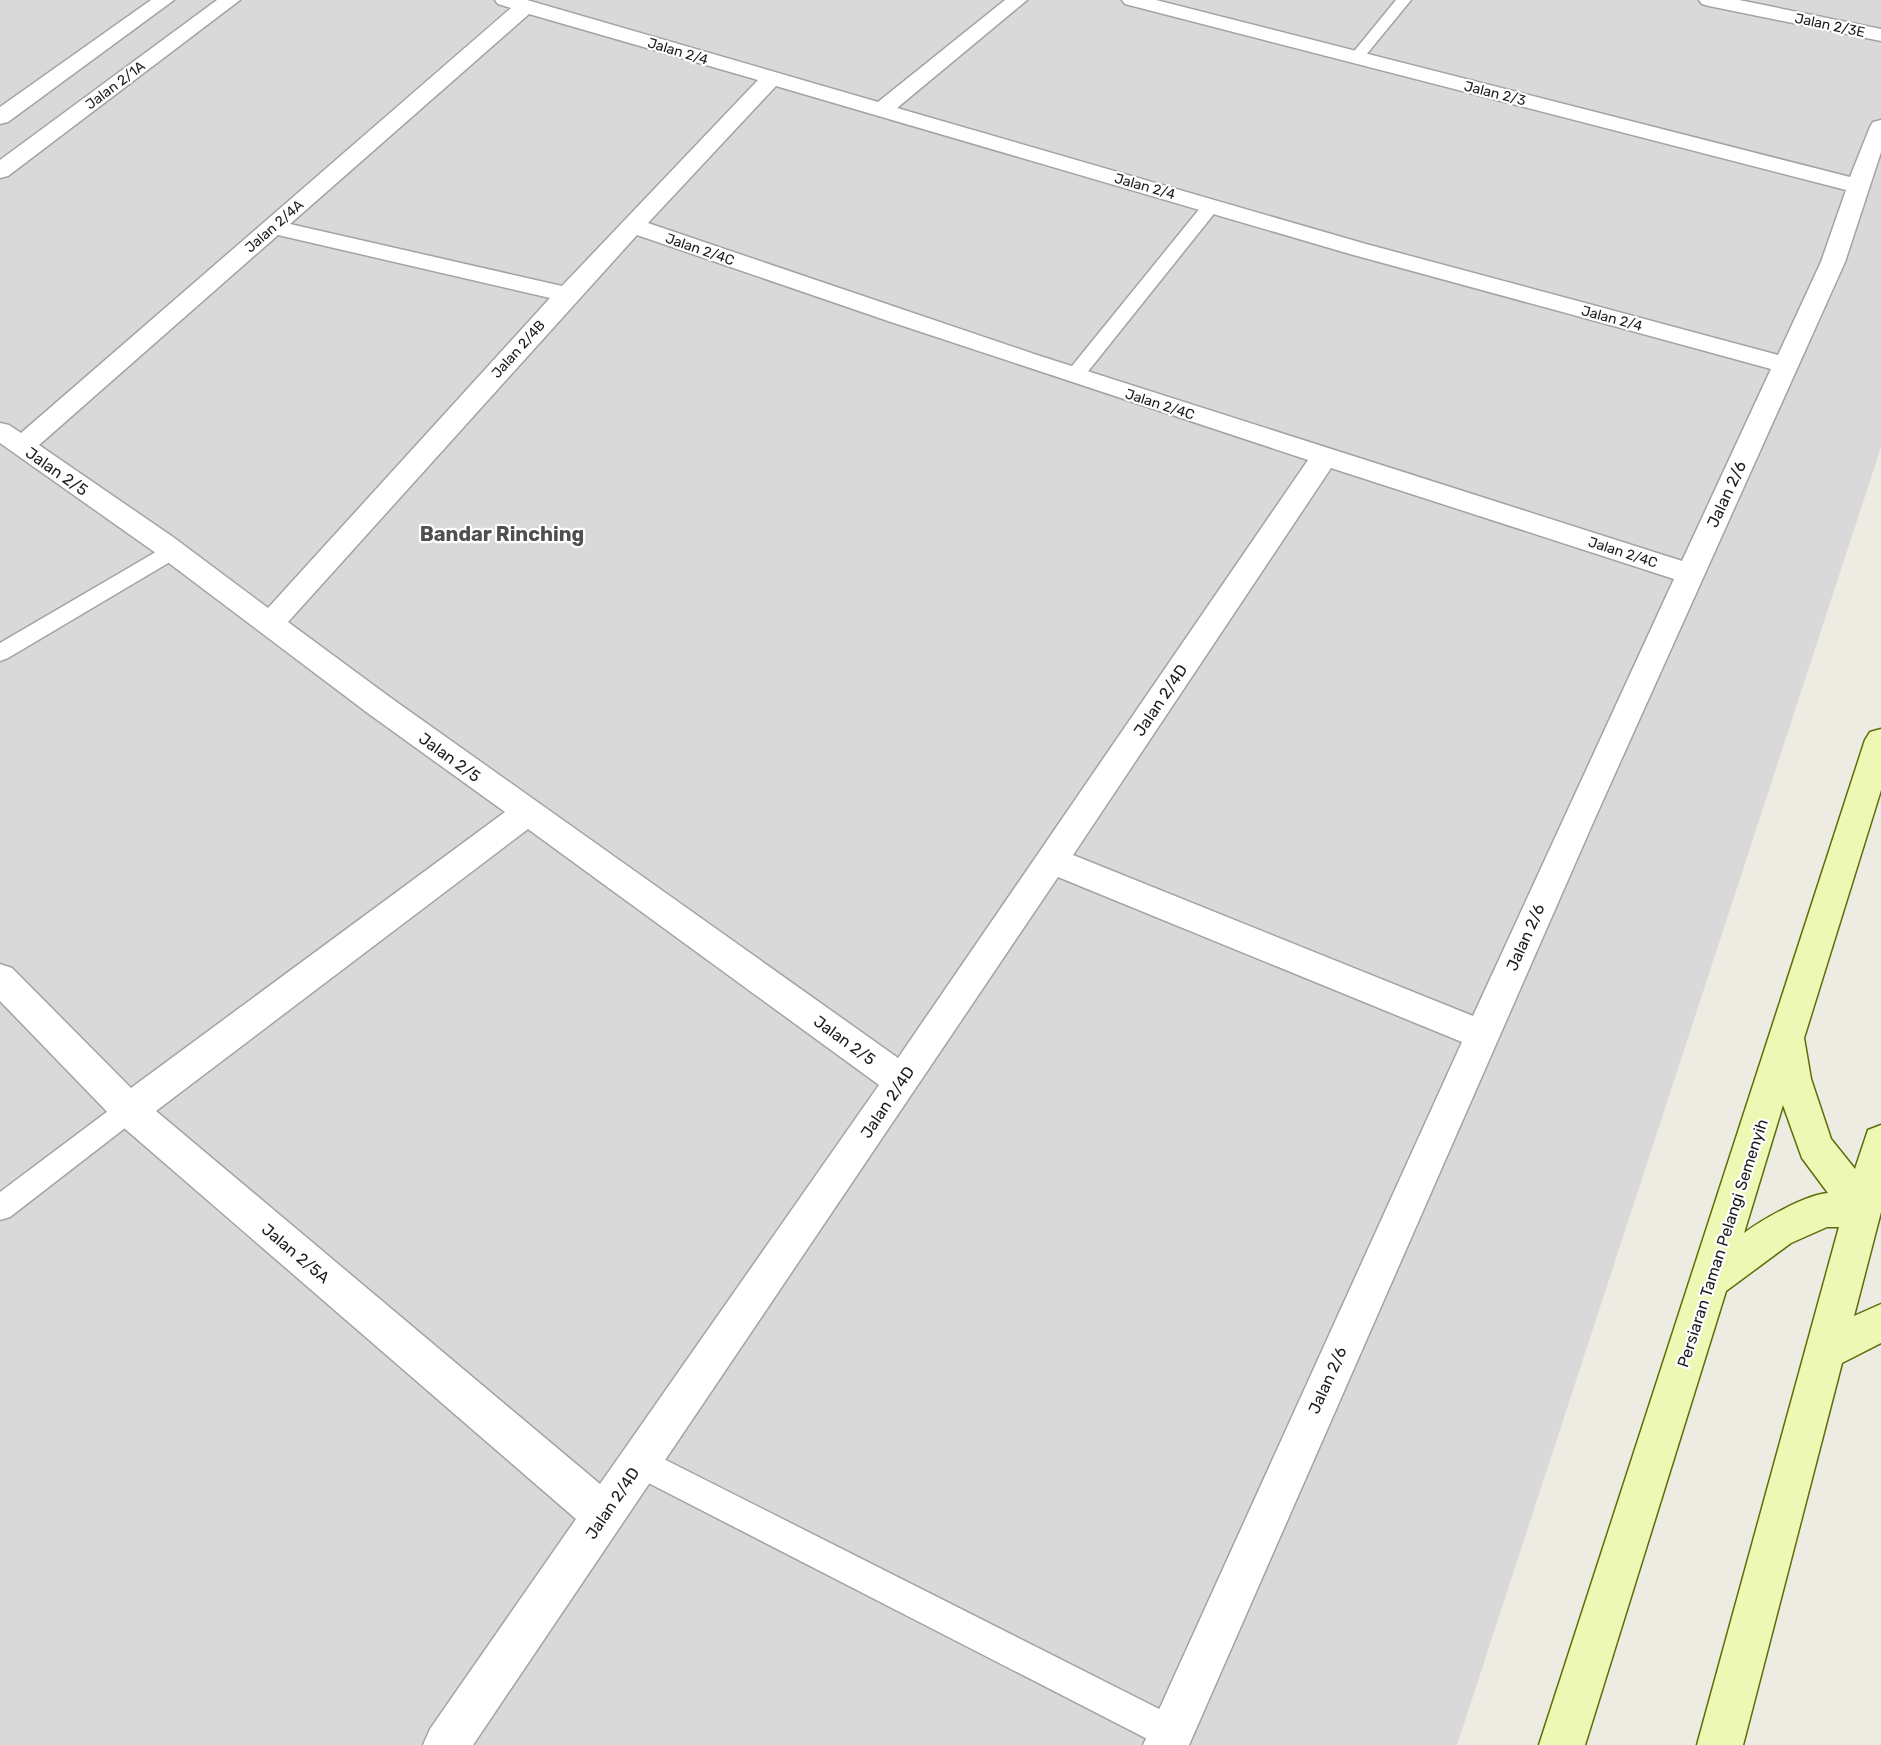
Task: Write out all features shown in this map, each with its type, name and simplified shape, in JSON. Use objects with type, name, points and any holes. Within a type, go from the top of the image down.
[{"type":"street","points":[[0,117],[164,0]]},
{"type":"street","name":"Jalan 2/1A","points":[[0,171],[230,0]]},
{"type":"street","points":[[881,110],[1017,0]]},
{"type":"street","name":"Jalan 2/3","points":[[1132,0],[1858,186]]},
{"type":"street","name":"Jalan 2/3E","points":[[1709,0],[1881,35]]},
{"type":"street","name":"Jalan 2/4","points":[[516,3],[1358,249],[1786,365]]},
{"type":"street","name":"Jalan 2/4A","points":[[11,439],[273,227],[516,3]]},
{"type":"street","name":"Jalan 2/4B","points":[[270,624],[567,296],[771,79]]},
{"type":"street","name":"Jalan 2/6","points":[[1168,1739],[1481,1034],[1833,262],[1870,151],[1881,127]]},
{"type":"street","name":"Jalan 2/4C","points":[[634,226],[790,281],[1075,375],[1690,574]]},
{"type":"street","points":[[273,227],[567,296]]},
{"type":"street","name":"Jalan 2/5","points":[[11,439],[173,551],[528,812],[902,1081]]},
{"type":"street","name":"Jalan 2/4D","points":[[446,1745],[902,1081],[1325,456]]},
{"type":"street","name":"Persiaran Taman Pelangi Semenyih","points":[[1562,1745],[1881,740]]},
{"type":"street","points":[[129,1110],[528,812]]},
{"type":"street","points":[[1051,860],[1481,1034]]},
{"type":"street","name":"Jalan 2/5A","points":[[0,978],[129,1110],[604,1515]]},
{"type":"street","points":[[1787,1034],[1793,1079],[1815,1147],[1872,1213]]},
{"type":"street","points":[[1720,1745],[1825,1352],[1872,1213],[1881,1141]]},
{"type":"street","points":[[1710,1280],[1777,1230],[1824,1210],[1872,1213]]},
{"type":"street","points":[[1825,1352],[1881,1323]]},
{"type":"lane","points":[[1356,58],[1404,0]]},
{"type":"lane","points":[[1075,375],[1211,206]]},
{"type":"lane","points":[[0,653],[173,551]]},
{"type":"lane","points":[[0,1208],[129,1110]]},
{"type":"lane","points":[[640,1462],[1168,1739]]},
{"type":"shaded area","points":[[0,0],[1881,0],[1881,447],[1457,1745],[0,1745]]},
{"type":"district","name":"Bandar Rinching","points":[[502,534]]}]
